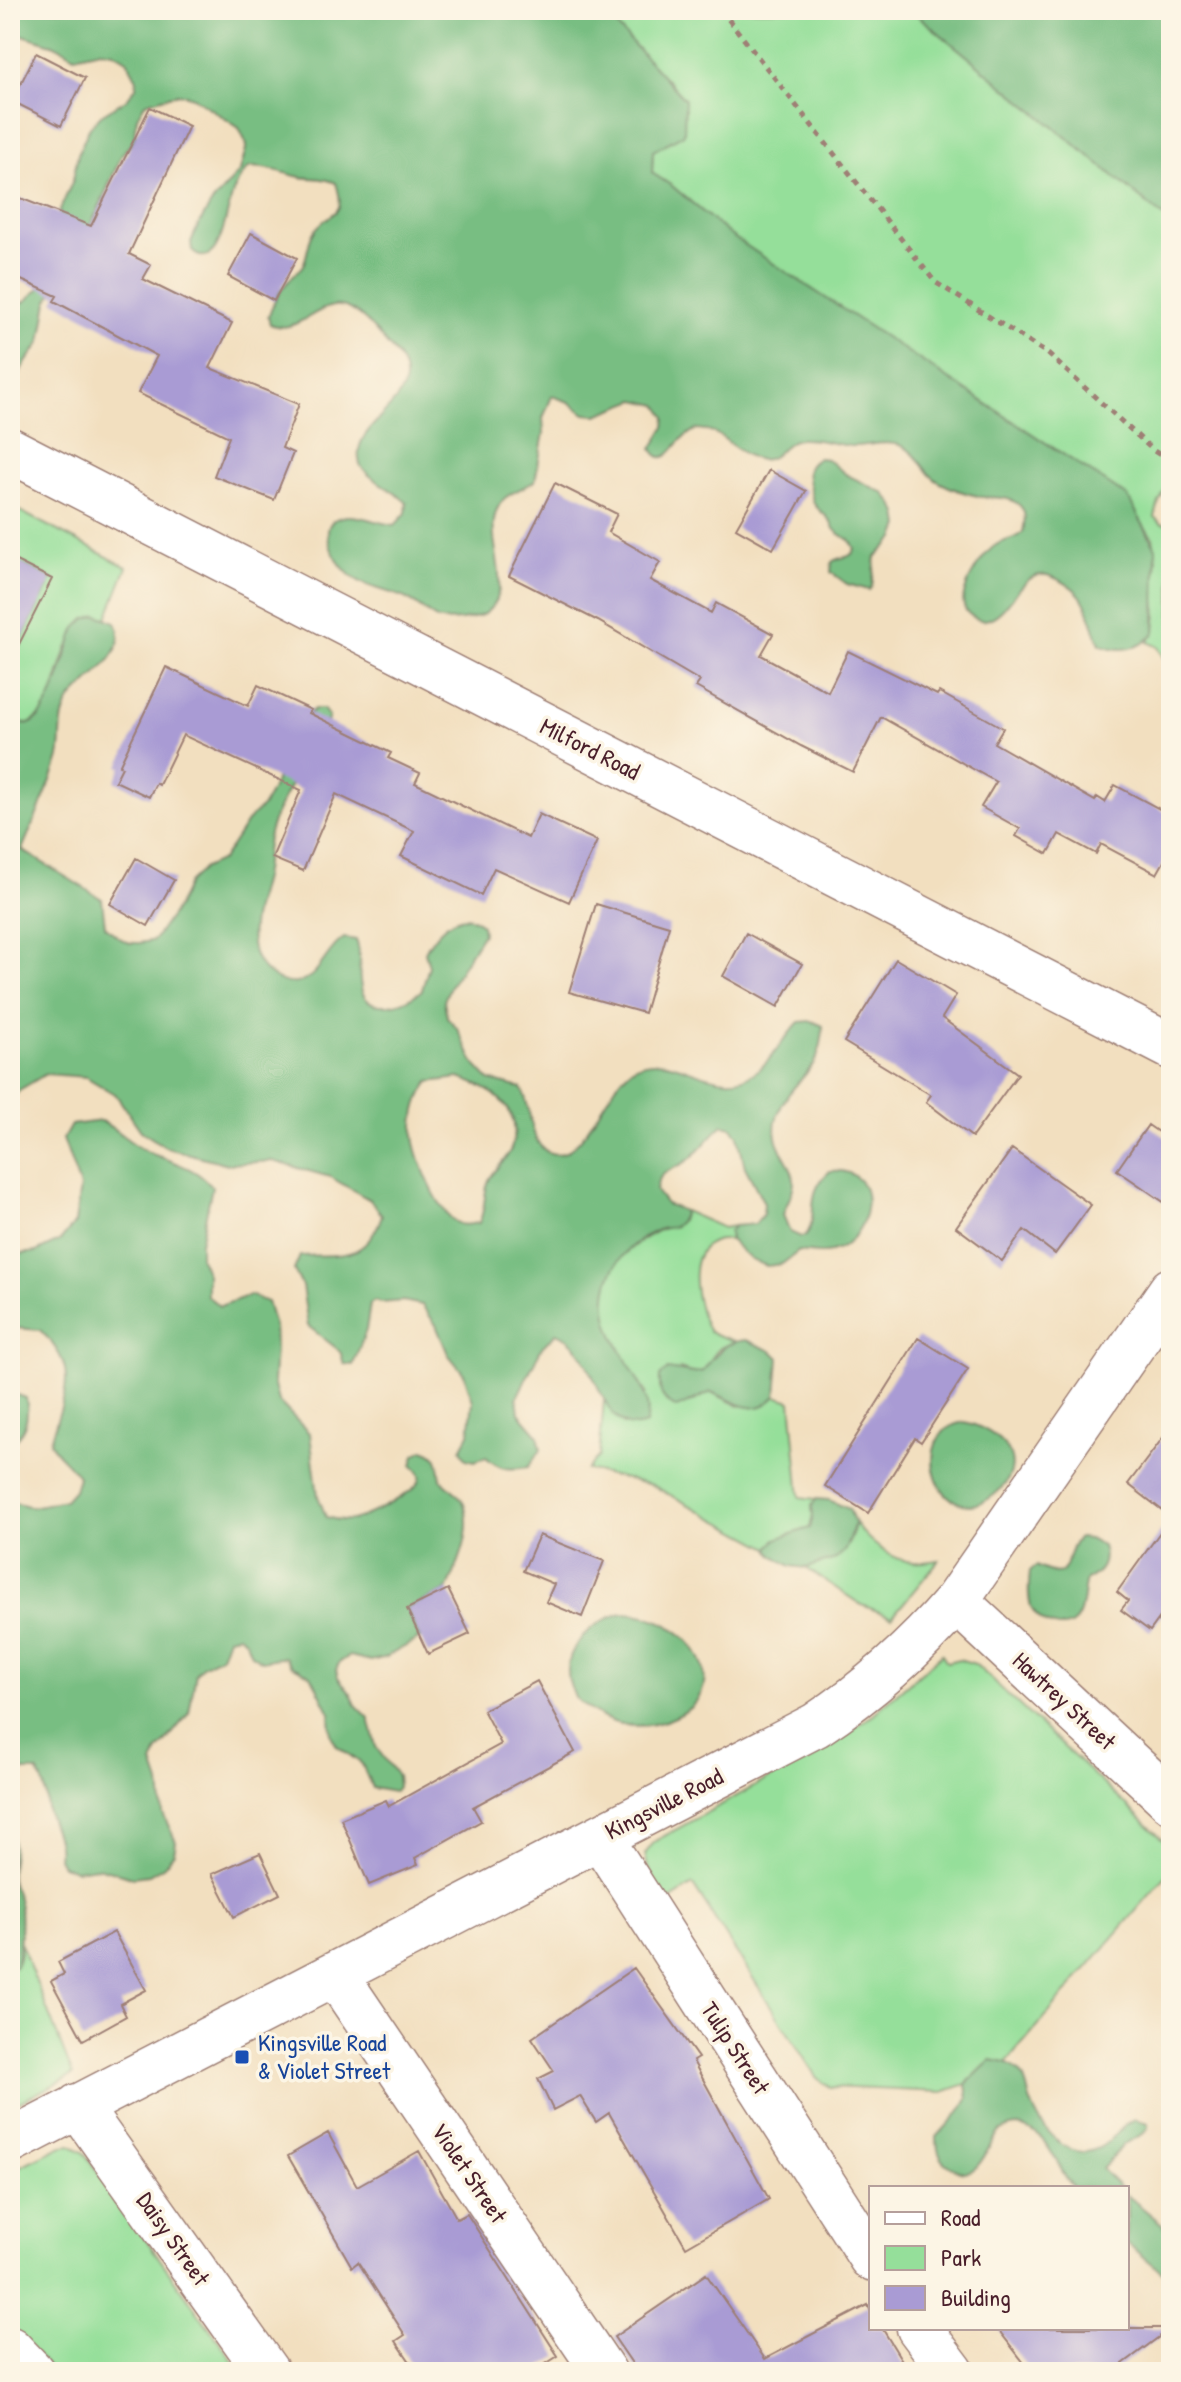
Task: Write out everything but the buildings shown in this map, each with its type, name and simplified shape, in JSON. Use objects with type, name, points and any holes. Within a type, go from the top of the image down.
[{"type":"street","name":"Milford Road","points":[[10,450],[1171,1047]]},
{"type":"street","name":"Kingsville Road","points":[[10,2142],[816,1725],[842,1708],[918,1643],[956,1601],[1171,1290]]},
{"type":"street","name":"Hawtrey Street","points":[[956,1601],[1171,1801]]},
{"type":"street","name":"Tulip Street","points":[[600,1837],[869,2255]]},
{"type":"street","name":"Violet Street","points":[[335,1974],[604,2372]]},
{"type":"street","name":"Daisy Street","points":[[78,2106],[267,2372]]},
{"type":"street","points":[[920,2330],[952,2372]]},
{"type":"street","points":[[10,2349],[32,2372]]},
{"type":"path","points":[[721,10],[935,282],[1048,354],[1154,451],[1171,462]]},
{"type":"green space","points":[[10,10],[602,10],[685,100],[684,134],[653,151],[652,173],[730,235],[1128,497],[1156,548],[1155,632],[1144,643],[1130,648],[1100,644],[1080,596],[1065,583],[1042,575],[1025,583],[1003,610],[994,616],[983,620],[972,616],[964,606],[971,576],[990,550],[1023,532],[1023,510],[1010,500],[977,496],[941,483],[902,446],[884,443],[848,446],[801,439],[790,442],[773,456],[761,460],[741,452],[715,433],[697,429],[682,439],[667,456],[659,457],[652,449],[665,427],[666,417],[658,405],[636,400],[597,415],[585,414],[569,402],[552,396],[543,418],[544,433],[535,481],[507,496],[496,511],[494,526],[499,589],[495,603],[484,614],[450,621],[436,619],[407,599],[358,580],[338,562],[328,533],[336,519],[347,516],[395,525],[406,513],[407,503],[363,469],[359,448],[366,434],[399,395],[405,381],[403,366],[372,327],[350,309],[329,307],[281,327],[270,324],[268,317],[286,283],[303,265],[313,233],[339,208],[336,183],[250,167],[233,193],[215,249],[206,256],[195,254],[191,242],[198,226],[211,204],[240,171],[247,145],[239,128],[193,97],[179,93],[145,103],[137,117],[134,140],[122,154],[97,212],[48,301],[41,342],[22,368],[10,398],[10,309],[26,301],[40,288],[60,229],[60,210],[89,128],[101,115],[127,99],[136,87],[137,79],[127,60],[114,52],[100,50],[75,56],[55,45],[13,32],[10,36]]},
{"type":"green space","points":[[602,10],[911,10],[1171,223],[1171,479],[1155,517],[1161,523],[1171,525],[1171,674],[1158,647],[1148,642],[1155,632],[1157,614],[1154,591],[1157,559],[1153,538],[1136,515],[1133,505],[730,235],[652,173],[653,151],[685,100]]},
{"type":"green space","points":[[911,10],[1171,10],[1171,223]]},
{"type":"green space","points":[[819,458],[827,459],[847,475],[884,493],[898,513],[900,526],[895,538],[876,557],[869,590],[847,584],[831,572],[832,562],[851,555],[855,549],[814,503],[807,472]]},
{"type":"green space","points":[[10,506],[127,567],[107,618],[96,615],[67,648],[49,704],[29,724],[10,723],[10,662],[52,579],[10,558]]},
{"type":"green space","points":[[97,615],[116,622],[119,635],[117,646],[104,666],[69,702],[62,722],[59,757],[22,850],[102,899],[105,926],[117,936],[133,943],[154,940],[177,907],[188,883],[204,868],[222,860],[249,819],[263,806],[311,712],[323,709],[329,717],[325,728],[283,799],[268,838],[252,932],[252,945],[263,968],[279,980],[297,983],[311,976],[344,938],[356,940],[364,997],[380,1005],[397,1003],[422,990],[429,966],[425,952],[441,929],[457,919],[474,919],[482,925],[483,933],[450,986],[444,1001],[447,1017],[457,1028],[475,1065],[489,1080],[521,1088],[535,1137],[546,1151],[556,1154],[567,1152],[577,1143],[616,1086],[636,1066],[650,1062],[665,1063],[710,1077],[740,1079],[760,1068],[799,1022],[812,1021],[823,1026],[818,1056],[784,1101],[775,1125],[777,1142],[794,1179],[783,1215],[790,1232],[806,1236],[812,1220],[814,1196],[822,1180],[830,1171],[848,1173],[859,1180],[865,1192],[863,1221],[856,1234],[845,1245],[831,1252],[799,1251],[782,1264],[767,1266],[751,1260],[730,1240],[729,1232],[734,1226],[755,1224],[763,1214],[764,1203],[745,1167],[738,1136],[732,1127],[723,1125],[691,1158],[660,1178],[656,1191],[666,1204],[684,1211],[679,1223],[658,1230],[632,1246],[614,1269],[607,1288],[606,1309],[610,1328],[644,1393],[648,1408],[646,1424],[630,1426],[618,1419],[581,1354],[570,1341],[556,1333],[542,1347],[517,1397],[519,1413],[538,1435],[541,1450],[528,1467],[505,1468],[486,1457],[475,1461],[466,1459],[461,1449],[469,1434],[473,1401],[464,1374],[448,1354],[436,1325],[422,1305],[403,1301],[375,1301],[370,1304],[366,1330],[353,1365],[344,1364],[340,1351],[308,1326],[302,1286],[294,1270],[300,1256],[340,1255],[360,1248],[376,1230],[382,1215],[370,1200],[330,1177],[273,1161],[228,1164],[167,1148],[141,1131],[116,1095],[86,1077],[46,1074],[21,1089],[10,1100],[10,723],[29,724],[45,709],[76,628],[85,619]],"holes":[[[459,1078],[493,1094],[503,1102],[514,1122],[511,1149],[489,1180],[479,1223],[465,1225],[452,1219],[437,1198],[419,1157],[414,1136],[415,1115],[429,1082]]]},
{"type":"green space","points":[[101,1121],[144,1150],[198,1174],[212,1187],[200,1243],[200,1258],[207,1274],[207,1296],[220,1306],[250,1295],[267,1302],[274,1326],[273,1382],[278,1401],[310,1434],[318,1496],[326,1517],[352,1520],[404,1495],[419,1481],[419,1474],[412,1465],[415,1455],[423,1450],[436,1457],[441,1479],[461,1499],[467,1524],[464,1547],[447,1590],[407,1609],[420,1638],[386,1657],[371,1661],[349,1656],[339,1663],[336,1670],[356,1705],[369,1718],[376,1747],[397,1776],[398,1787],[394,1792],[372,1788],[362,1764],[337,1746],[331,1735],[330,1713],[311,1675],[291,1665],[285,1657],[262,1661],[251,1654],[246,1641],[238,1635],[228,1637],[221,1656],[202,1666],[196,1673],[189,1713],[158,1751],[153,1763],[160,1784],[163,1814],[176,1842],[174,1853],[164,1866],[149,1875],[132,1877],[97,1867],[75,1870],[62,1865],[40,1775],[37,1771],[10,1767],[10,1498],[32,1507],[65,1500],[74,1490],[78,1477],[50,1442],[65,1391],[62,1360],[40,1330],[10,1330],[10,1248],[20,1254],[36,1252],[61,1240],[75,1223],[80,1187],[63,1139],[71,1125]]},
{"type":"green space","points":[[684,1211],[723,1228],[734,1226],[729,1232],[730,1240],[714,1242],[703,1249],[695,1274],[699,1305],[709,1332],[734,1341],[718,1349],[703,1371],[692,1373],[680,1369],[690,1403],[711,1392],[739,1406],[772,1400],[776,1396],[791,1401],[800,1497],[816,1499],[812,1506],[810,1528],[776,1539],[769,1548],[652,1485],[587,1470],[599,1456],[604,1400],[624,1425],[646,1393],[621,1353],[607,1320],[605,1292],[609,1277],[626,1252],[653,1234],[681,1221]]},
{"type":"green space","points":[[746,1340],[772,1351],[779,1358],[776,1396],[768,1403],[760,1407],[744,1406],[711,1392],[677,1408],[664,1399],[660,1376],[668,1369],[692,1373],[703,1371],[726,1346]]},
{"type":"green space","points":[[10,1392],[26,1398],[27,1413],[22,1430],[10,1448]]},
{"type":"green space","points":[[965,1422],[978,1426],[1000,1441],[1008,1450],[1011,1461],[1011,1472],[1005,1483],[994,1495],[975,1504],[958,1503],[945,1493],[936,1478],[933,1460],[936,1443],[947,1429]]},
{"type":"green space","points":[[816,1499],[829,1500],[849,1509],[855,1523],[845,1550],[836,1559],[806,1568],[791,1566],[773,1555],[769,1548],[776,1539],[810,1528],[812,1506]]},
{"type":"green space","points":[[855,1523],[873,1543],[896,1558],[916,1562],[939,1560],[892,1617],[860,1604],[806,1568],[844,1550]]},
{"type":"green space","points":[[1079,1538],[1102,1546],[1103,1562],[1096,1574],[1086,1580],[1081,1608],[1073,1623],[1061,1627],[1047,1624],[1030,1605],[1030,1571],[1036,1566],[1058,1573],[1063,1571]]},
{"type":"green space","points":[[623,1613],[650,1618],[673,1629],[691,1644],[702,1662],[704,1681],[698,1699],[682,1714],[654,1724],[624,1725],[598,1715],[575,1696],[568,1675],[573,1651],[599,1623]]},
{"type":"green space","points":[[942,1654],[947,1662],[959,1659],[975,1664],[1171,1847],[1171,1870],[1006,2063],[991,2060],[966,2084],[943,2092],[830,2087],[817,2078],[693,1885],[665,1903],[648,1868],[645,1854],[655,1841],[828,1746],[870,1717]]},
{"type":"green space","points":[[10,1833],[13,1844],[11,1878],[19,1902],[20,1925],[17,1961],[15,1966],[10,1967]]},
{"type":"green space","points":[[21,1944],[73,2075],[10,2107],[10,1967],[15,1966],[19,1958]]},
{"type":"green space","points":[[991,2060],[1019,2071],[1032,2105],[1047,2131],[1072,2150],[1098,2149],[1135,2119],[1148,2123],[1148,2128],[1124,2144],[1102,2169],[1119,2186],[1072,2186],[1037,2134],[1017,2126],[1000,2132],[975,2168],[968,2172],[958,2171],[944,2161],[937,2137],[968,2099],[966,2084]]},
{"type":"green space","points":[[70,2145],[83,2152],[241,2372],[53,2372],[10,2327],[10,2171]]},
{"type":"green space","points":[[1129,2197],[1171,2235],[1171,2279],[1129,2245]]},
{"type":"place","name":"Kingsville Road & Violet Street","points":[[242,2057]]}]
